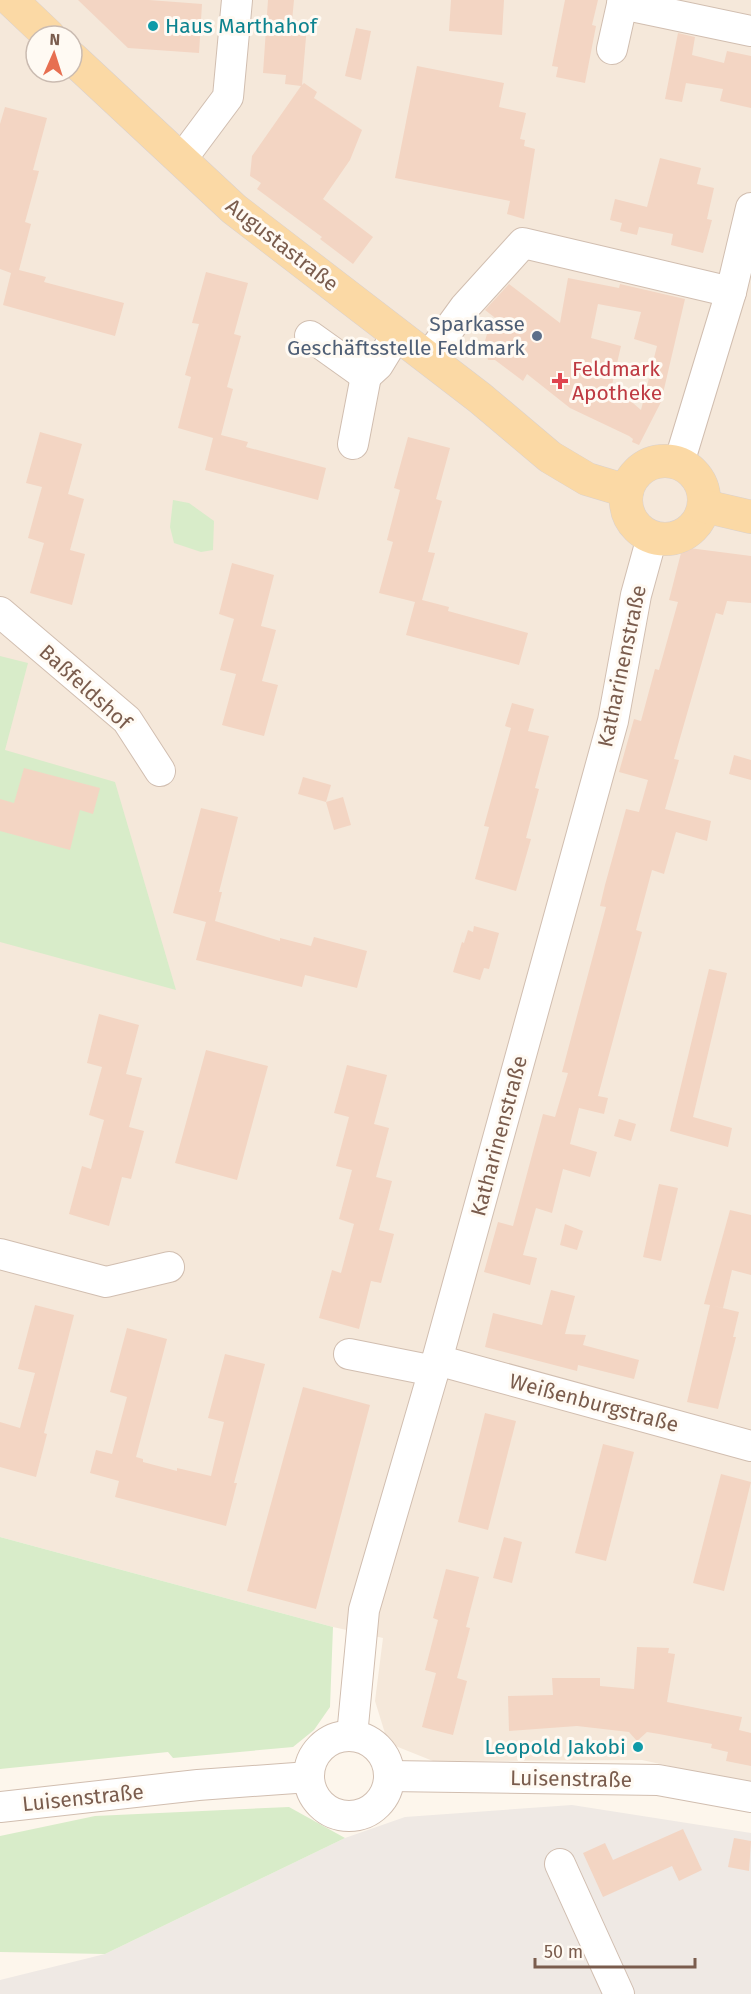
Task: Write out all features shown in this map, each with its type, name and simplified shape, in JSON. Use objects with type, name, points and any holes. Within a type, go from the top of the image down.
[{"type":"main road","points":[[11,0],[36,24]]},
{"type":"main road","name":"Augustastraße","points":[[84,69],[234,209],[505,417],[550,457],[587,479],[627,491]]},
{"type":"main road","points":[[665,461],[679,463],[699,480],[704,493],[704,506],[691,530],[672,538],[652,537],[642,532],[628,514],[627,491],[640,469],[652,463],[665,461]]},
{"type":"main road","points":[[704,506],[751,517]]},
{"type":"street","points":[[180,160],[228,97],[237,0]]},
{"type":"street","points":[[612,49],[622,2],[751,31]]},
{"type":"street","points":[[679,463],[731,292],[749,224]]},
{"type":"street","points":[[429,358],[465,307],[523,243],[731,292]]},
{"type":"street","points":[[353,444],[366,376],[378,365],[397,334]]},
{"type":"street","points":[[310,336],[366,376]]},
{"type":"street","name":"Katharinenstraße","points":[[352,1736],[364,1610],[436,1366],[613,721],[636,595],[652,537]]},
{"type":"street","name":"Baßfeldshof","points":[[0,612],[127,720],[160,771]]},
{"type":"street","points":[[1,1259],[106,1282],[169,1267]]},
{"type":"street","name":"Weißenburgstraße","points":[[350,1354],[436,1366],[751,1446]]},
{"type":"street","points":[[352,1736],[374,1744],[388,1764],[389,1776],[387,1790],[380,1801],[369,1810],[357,1815],[343,1815],[330,1811],[315,1797],[309,1777],[314,1758],[326,1743],[352,1736]]},
{"type":"street","name":"Luisenstraße","points":[[389,1776],[658,1780],[751,1797]]},
{"type":"street","name":"Luisenstraße","points":[[0,1807],[198,1785],[309,1777]]},
{"type":"street","points":[[560,1864],[619,1994]]},
{"type":"shaded area","points":[[0,0],[751,0],[751,1784],[642,1760],[433,1761],[388,1743],[375,1701],[383,1638],[333,1627],[0,1537]]},
{"type":"shaded area","points":[[572,1805],[751,1833],[751,1994],[0,1994],[0,1980],[105,1954],[345,1838],[405,1817]]},
{"type":"green space","points":[[173,500],[189,503],[214,521],[213,550],[201,552],[174,543],[170,527]]},
{"type":"green space","points":[[0,656],[28,663],[5,750],[115,782],[176,990],[0,942]]},
{"type":"green space","points":[[0,1537],[333,1627],[330,1707],[314,1730],[293,1747],[173,1758],[168,1752],[0,1769]]},
{"type":"green space","points":[[289,1807],[345,1838],[105,1954],[0,1952],[0,1836],[95,1816]]},
{"type":"building","name":"Haus Marthahof","points":[[78,0],[149,0],[202,4],[199,53],[128,48]]},
{"type":"building","points":[[268,0],[294,0],[292,21],[307,25],[302,85],[304,83],[317,92],[314,98],[362,130],[350,160],[323,199],[373,237],[353,264],[320,239],[322,237],[257,189],[261,183],[250,176],[252,156],[301,86],[285,84],[286,75],[263,73]]},
{"type":"building","points":[[451,0],[504,0],[502,35],[449,31]]},
{"type":"building","points":[[565,0],[598,0],[592,25],[596,26],[585,83],[556,77],[558,67],[552,66]]},
{"type":"building","points":[[356,28],[371,31],[361,80],[345,76]]},
{"type":"building","points":[[678,33],[695,37],[692,55],[724,63],[727,51],[751,56],[751,108],[720,101],[723,89],[686,83],[682,102],[665,99]]},
{"type":"building","points":[[417,66],[504,83],[499,107],[526,113],[520,139],[525,140],[524,146],[535,149],[524,219],[507,214],[510,201],[395,178]]},
{"type":"building","points":[[5,107],[47,118],[33,170],[39,171],[25,222],[31,224],[19,270],[46,277],[44,282],[124,303],[115,336],[3,305],[11,273],[0,269],[0,124]]},
{"type":"building","points":[[660,158],[701,168],[697,184],[714,188],[707,219],[712,220],[703,253],[671,245],[673,234],[639,227],[637,235],[620,231],[622,223],[610,220],[615,199],[647,207]]},
{"type":"building","points":[[206,272],[248,283],[234,334],[241,336],[227,387],[233,389],[221,435],[248,442],[246,447],[326,468],[318,500],[205,470],[213,438],[178,428],[191,377],[185,375],[199,324],[192,323]]},
{"type":"building","points":[[568,278],[619,288],[620,284],[685,299],[661,402],[639,445],[632,442],[633,439],[629,436],[570,408],[527,374],[523,381],[495,360],[488,360],[487,355],[482,351],[487,334],[512,331],[485,310],[509,284],[560,323]],"holes":[[[598,304],[641,312],[634,339],[657,346],[641,410],[612,385],[621,346],[591,338]]]},
{"type":"building","points":[[40,432],[82,444],[68,494],[84,499],[70,550],[85,554],[72,605],[30,593],[44,543],[28,538],[42,487],[26,483]]},
{"type":"building","points":[[408,437],[450,448],[436,499],[442,501],[428,552],[435,553],[422,600],[449,607],[448,611],[528,633],[519,665],[406,635],[415,602],[379,593],[393,542],[387,540],[400,490],[394,488]]},
{"type":"building","points":[[689,548],[751,556],[751,603],[727,601],[723,615],[716,613],[674,759],[679,760],[665,809],[711,821],[707,841],[676,832],[664,874],[652,870],[636,930],[642,932],[598,1096],[608,1098],[604,1114],[579,1108],[570,1144],[597,1152],[590,1177],[563,1169],[552,1213],[536,1208],[523,1255],[537,1258],[530,1285],[484,1272],[498,1222],[513,1226],[543,1114],[555,1117],[568,1073],[562,1072],[606,907],[600,906],[605,885],[626,809],[639,812],[648,780],[619,772],[634,719],[641,721],[655,669],[659,670],[678,602],[669,600],[681,553]]},
{"type":"building","points":[[232,563],[274,575],[261,626],[276,630],[262,681],[278,685],[264,736],[222,725],[236,674],[220,670],[234,619],[219,614]]},
{"type":"building","points":[[512,703],[534,709],[528,731],[549,736],[535,788],[539,789],[526,838],[531,839],[516,891],[475,879],[489,827],[484,826],[511,728],[505,726]]},
{"type":"building","points":[[734,755],[751,760],[751,780],[729,774]]},
{"type":"building","points":[[24,768],[100,788],[93,814],[80,810],[70,850],[0,831],[0,799],[14,803]]},
{"type":"building","points":[[303,777],[331,785],[326,802],[298,794]]},
{"type":"building","points":[[343,797],[351,825],[334,830],[326,802]]},
{"type":"building","points":[[201,808],[238,817],[219,892],[222,892],[215,921],[280,941],[280,938],[311,946],[314,937],[367,951],[357,988],[305,975],[302,987],[196,960],[206,922],[173,913]]},
{"type":"building","points":[[474,926],[499,933],[489,969],[484,968],[480,980],[453,972],[462,942],[464,943],[468,930],[473,932]]},
{"type":"building","points":[[709,969],[727,973],[693,1117],[732,1128],[728,1147],[670,1131]]},
{"type":"building","points":[[99,1014],[139,1025],[126,1074],[142,1078],[129,1127],[144,1131],[131,1179],[122,1177],[109,1226],[69,1214],[82,1166],[91,1169],[104,1120],[89,1115],[102,1067],[87,1063]]},
{"type":"building","points":[[206,1050],[268,1066],[237,1180],[175,1163]]},
{"type":"building","points":[[347,1065],[387,1075],[374,1124],[389,1128],[376,1177],[392,1181],[379,1230],[394,1234],[381,1283],[371,1281],[359,1329],[319,1318],[332,1270],[341,1273],[354,1224],[339,1219],[352,1170],[336,1166],[349,1117],[334,1113]]},
{"type":"building","points":[[619,1119],[636,1124],[631,1141],[614,1136]]},
{"type":"building","points":[[659,1184],[678,1188],[661,1261],[643,1257]]},
{"type":"building","points":[[730,1210],[751,1215],[751,1275],[732,1270],[723,1308],[704,1304]]},
{"type":"building","points":[[565,1224],[583,1231],[577,1250],[560,1245]]},
{"type":"building","points":[[551,1290],[575,1296],[565,1334],[586,1335],[583,1345],[639,1360],[634,1379],[578,1365],[577,1371],[485,1347],[493,1313],[542,1325]]},
{"type":"building","points":[[35,1305],[74,1315],[44,1433],[47,1434],[36,1477],[0,1467],[0,1422],[20,1428],[35,1373],[18,1369]]},
{"type":"building","points":[[710,1305],[739,1312],[733,1337],[736,1337],[718,1409],[687,1402]]},
{"type":"building","points":[[127,1328],[167,1339],[136,1457],[143,1459],[143,1462],[177,1471],[177,1468],[211,1476],[224,1422],[208,1418],[225,1354],[265,1364],[234,1483],[237,1483],[226,1526],[115,1497],[119,1481],[90,1473],[96,1450],[112,1454],[127,1397],[110,1392]]},
{"type":"building","points":[[303,1387],[370,1405],[316,1609],[247,1591]]},
{"type":"building","points":[[485,1413],[516,1421],[488,1530],[458,1522]]},
{"type":"building","points":[[603,1444],[634,1452],[606,1561],[575,1553]]},
{"type":"building","points":[[721,1474],[751,1482],[724,1591],[693,1583]]},
{"type":"building","points":[[504,1537],[522,1542],[512,1583],[493,1578]]},
{"type":"building","points":[[446,1569],[479,1577],[466,1627],[470,1628],[457,1678],[467,1681],[453,1735],[422,1727],[436,1673],[425,1670],[438,1620],[433,1618]]},
{"type":"building","points":[[637,1647],[669,1648],[668,1653],[675,1654],[667,1702],[742,1717],[739,1730],[751,1733],[751,1766],[726,1761],[728,1752],[711,1748],[712,1744],[647,1732],[637,1741],[629,1732],[577,1726],[509,1731],[508,1696],[553,1695],[552,1678],[600,1678],[600,1686],[634,1689]]},
{"type":"building","points":[[683,1829],[702,1870],[679,1881],[672,1866],[603,1897],[583,1853],[605,1843],[613,1860]]},
{"type":"building","points":[[734,1838],[751,1841],[749,1871],[728,1867]]},
{"type":"place","name":"Haus Marthahof","points":[[153,26]]},
{"type":"place","name":"Sparkasse Geschäftsstelle Feldmark","points":[[537,336]]},
{"type":"place","name":"Feldmark Apotheke","points":[[560,381]]},
{"type":"place","name":"Leopold Jakobi","points":[[638,1747]]}]
